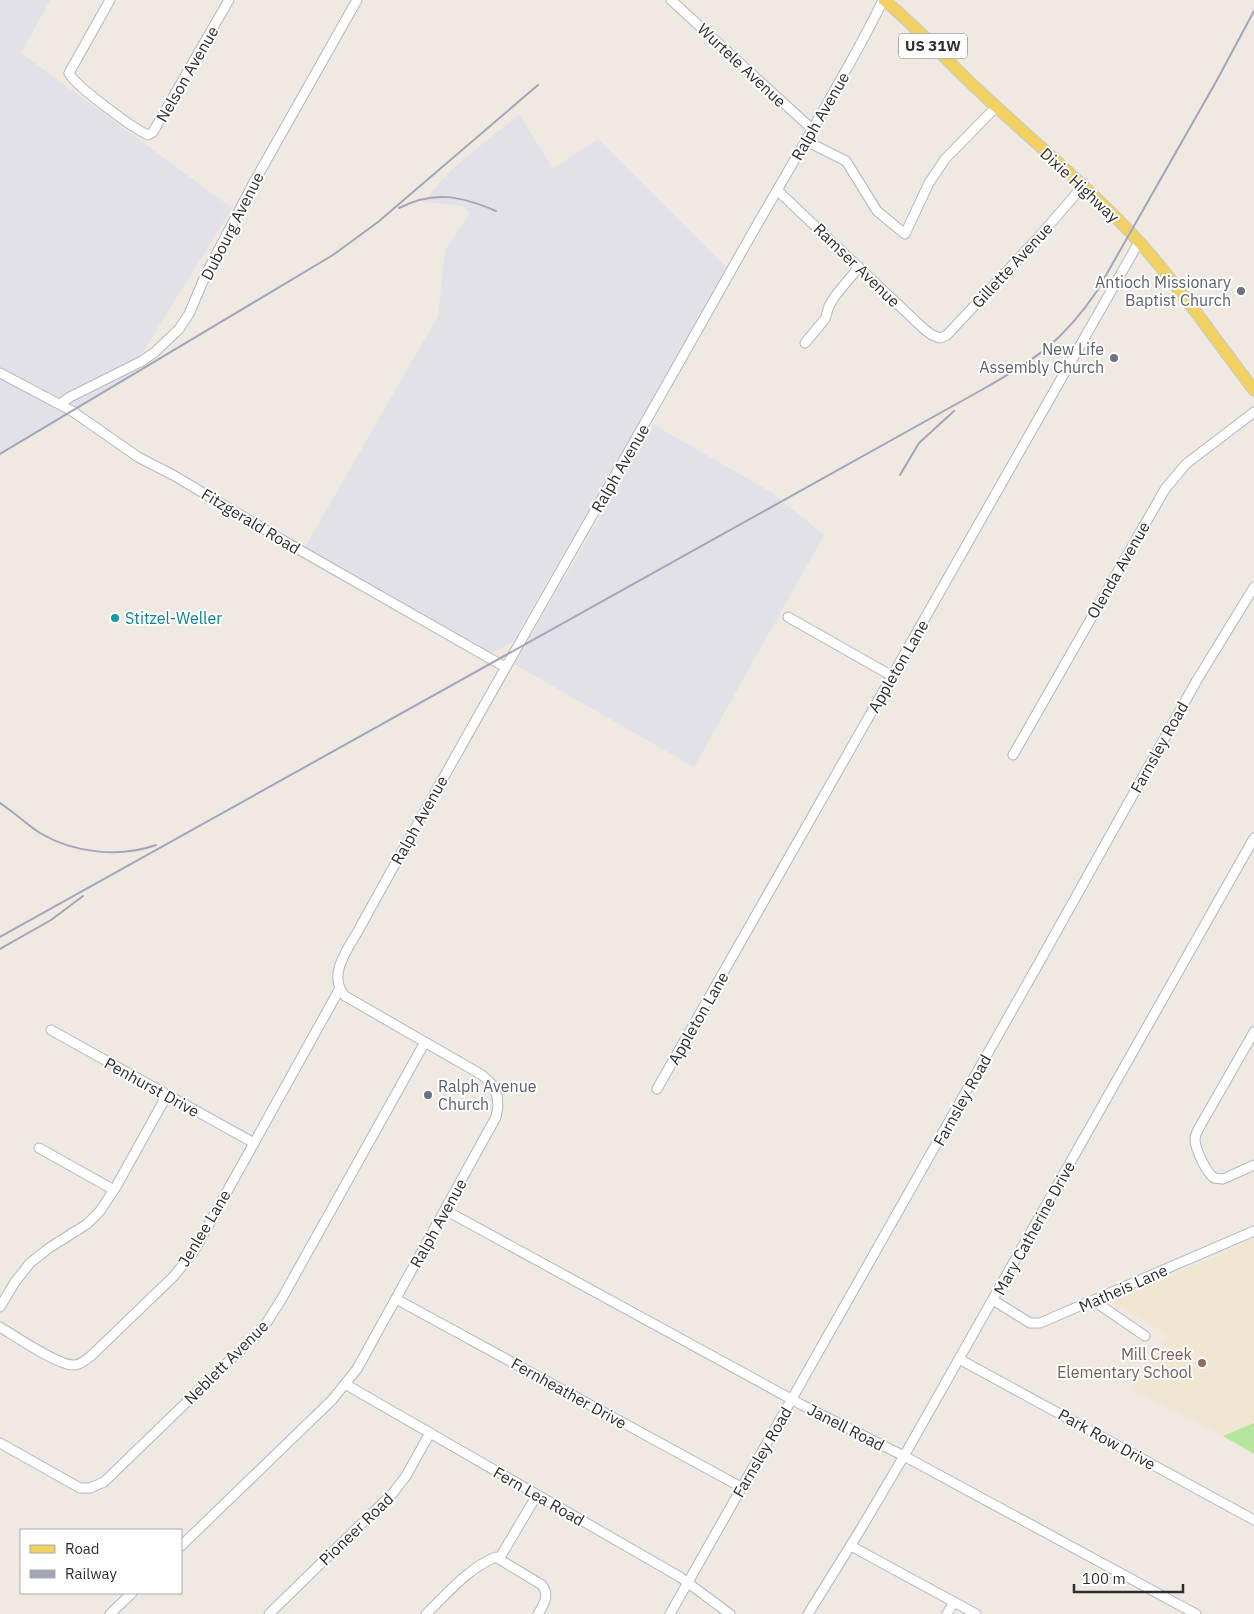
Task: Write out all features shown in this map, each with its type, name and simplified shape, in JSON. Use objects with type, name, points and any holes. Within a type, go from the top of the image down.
[{"type":"main road","name":"Dixie Highway","points":[[883,0],[899,13],[1140,242],[1254,390]]},
{"type":"street","name":"Nelson Avenue","points":[[110,0],[69,73],[78,85],[142,133],[148,135],[151,134],[229,0]]},
{"type":"street","name":"Dubourg Avenue","points":[[60,404],[70,397],[142,361],[155,352],[178,329],[188,314],[206,274],[253,184],[356,0]]},
{"type":"street","name":"Wurtele Avenue","points":[[671,0],[812,129]]},
{"type":"street","name":"Ralph Avenue","points":[[182,1545],[332,1400],[357,1369],[496,1117],[498,1099],[490,1083],[482,1075],[351,1000],[339,990],[338,971],[341,961],[505,667],[633,447],[872,24],[883,0]]},
{"type":"street","points":[[806,141],[846,162],[877,211],[905,234],[929,183],[945,159],[996,107]]},
{"type":"street","name":"Gillette Avenue","points":[[937,338],[947,335],[1037,239],[1082,186]]},
{"type":"street","name":"Ramser Avenue","points":[[778,190],[924,329],[937,338]]},
{"type":"street","name":"Appleton Lane","points":[[657,1089],[1140,242]]},
{"type":"street","points":[[805,343],[825,319],[829,306],[835,296],[859,267]]},
{"type":"street","name":"Fitzgerald Road","points":[[0,373],[60,404],[138,457],[173,475],[291,545],[505,667]]},
{"type":"street","name":"Olenda Avenue","points":[[1014,755],[1165,489],[1186,464],[1254,412]]},
{"type":"street","name":"Farnsley Road","points":[[670,1614],[1197,680],[1254,588]]},
{"type":"street","points":[[788,617],[892,676]]},
{"type":"street","name":"Mary Catherine Drive","points":[[808,1614],[904,1456],[1254,838]]},
{"type":"street","name":"Jenlee Lane","points":[[0,1328],[66,1364],[75,1365],[86,1360],[181,1268],[194,1250],[339,990]]},
{"type":"street","name":"Penhurst Drive","points":[[51,1030],[254,1143]]},
{"type":"street","points":[[1254,1032],[1196,1135],[1196,1145],[1207,1171],[1212,1177],[1223,1179],[1254,1165]]},
{"type":"street","name":"Neblett Avenue","points":[[0,1443],[80,1488],[95,1487],[104,1482],[254,1337],[267,1322],[425,1042]]},
{"type":"street","points":[[0,1307],[15,1282],[30,1263],[49,1248],[87,1224],[100,1211],[114,1190],[167,1095]]},
{"type":"street","points":[[39,1148],[114,1190]]},
{"type":"street","name":"Janell Road","points":[[445,1210],[792,1399],[904,1456],[1196,1614]]},
{"type":"street","name":"Matheis Lane","points":[[993,1300],[1024,1320],[1034,1324],[1046,1322],[1254,1231]]},
{"type":"street","name":"Fernheather Drive","points":[[396,1299],[741,1487]]},
{"type":"street","points":[[1094,1301],[1145,1336]]},
{"type":"street","name":"Park Row Drive","points":[[959,1359],[1254,1520]]},
{"type":"street","name":"Fern Lea Road","points":[[345,1384],[680,1577],[730,1614]]},
{"type":"street","name":"Pioneer Road","points":[[269,1614],[393,1493],[406,1476],[430,1433]]},
{"type":"street","points":[[499,1559],[537,1495]]},
{"type":"street","points":[[851,1546],[976,1614]]},
{"type":"street","points":[[426,1614],[474,1570],[496,1557],[542,1585],[546,1590],[546,1598],[538,1614]]},
{"type":"street","points":[[110,1614],[131,1594]]},
{"type":"street","points":[[947,1614],[954,1602]]},
{"type":"shaded area","points":[[0,0],[50,0],[21,53],[232,208],[127,378],[0,454]]},
{"type":"shaded area","points":[[519,114],[553,169],[598,139],[728,269],[513,641],[491,654],[304,549],[438,316],[445,250],[470,213],[464,207],[457,205],[423,202],[451,170]]},
{"type":"shaded area","points":[[654,425],[771,492],[824,535],[694,767],[514,664]]},
{"type":"shaded area","name":"Mill Creek Elementary School","points":[[1254,1238],[1254,1423],[1223,1436],[1132,1390],[1168,1336],[1113,1302]]},
{"type":"green space","points":[[1254,1423],[1254,1454],[1223,1436]]},
{"type":"railway","points":[[0,937],[985,388],[1034,358],[1060,336],[1085,308],[1097,291],[1254,11]]},
{"type":"railway","points":[[0,454],[333,255],[378,222],[538,85]]},
{"type":"railway","points":[[399,208],[424,199],[448,197],[471,202],[496,211]]},
{"type":"railway","points":[[900,475],[919,443],[954,411]]},
{"type":"railway","points":[[0,803],[40,833],[67,845],[82,849],[112,852],[142,849],[156,845]]},
{"type":"railway","points":[[0,949],[51,920],[83,896]]},
{"type":"place","name":"Antioch Missionary Baptist Church","points":[[1241,291]]},
{"type":"place","name":"New Life Assembly Church","points":[[1114,358]]},
{"type":"place","name":"Stitzel-Weller","points":[[115,618]]},
{"type":"place","name":"Ralph Avenue Church","points":[[428,1095]]},
{"type":"place","name":"Mill Creek Elementary School","points":[[1202,1363]]}]
